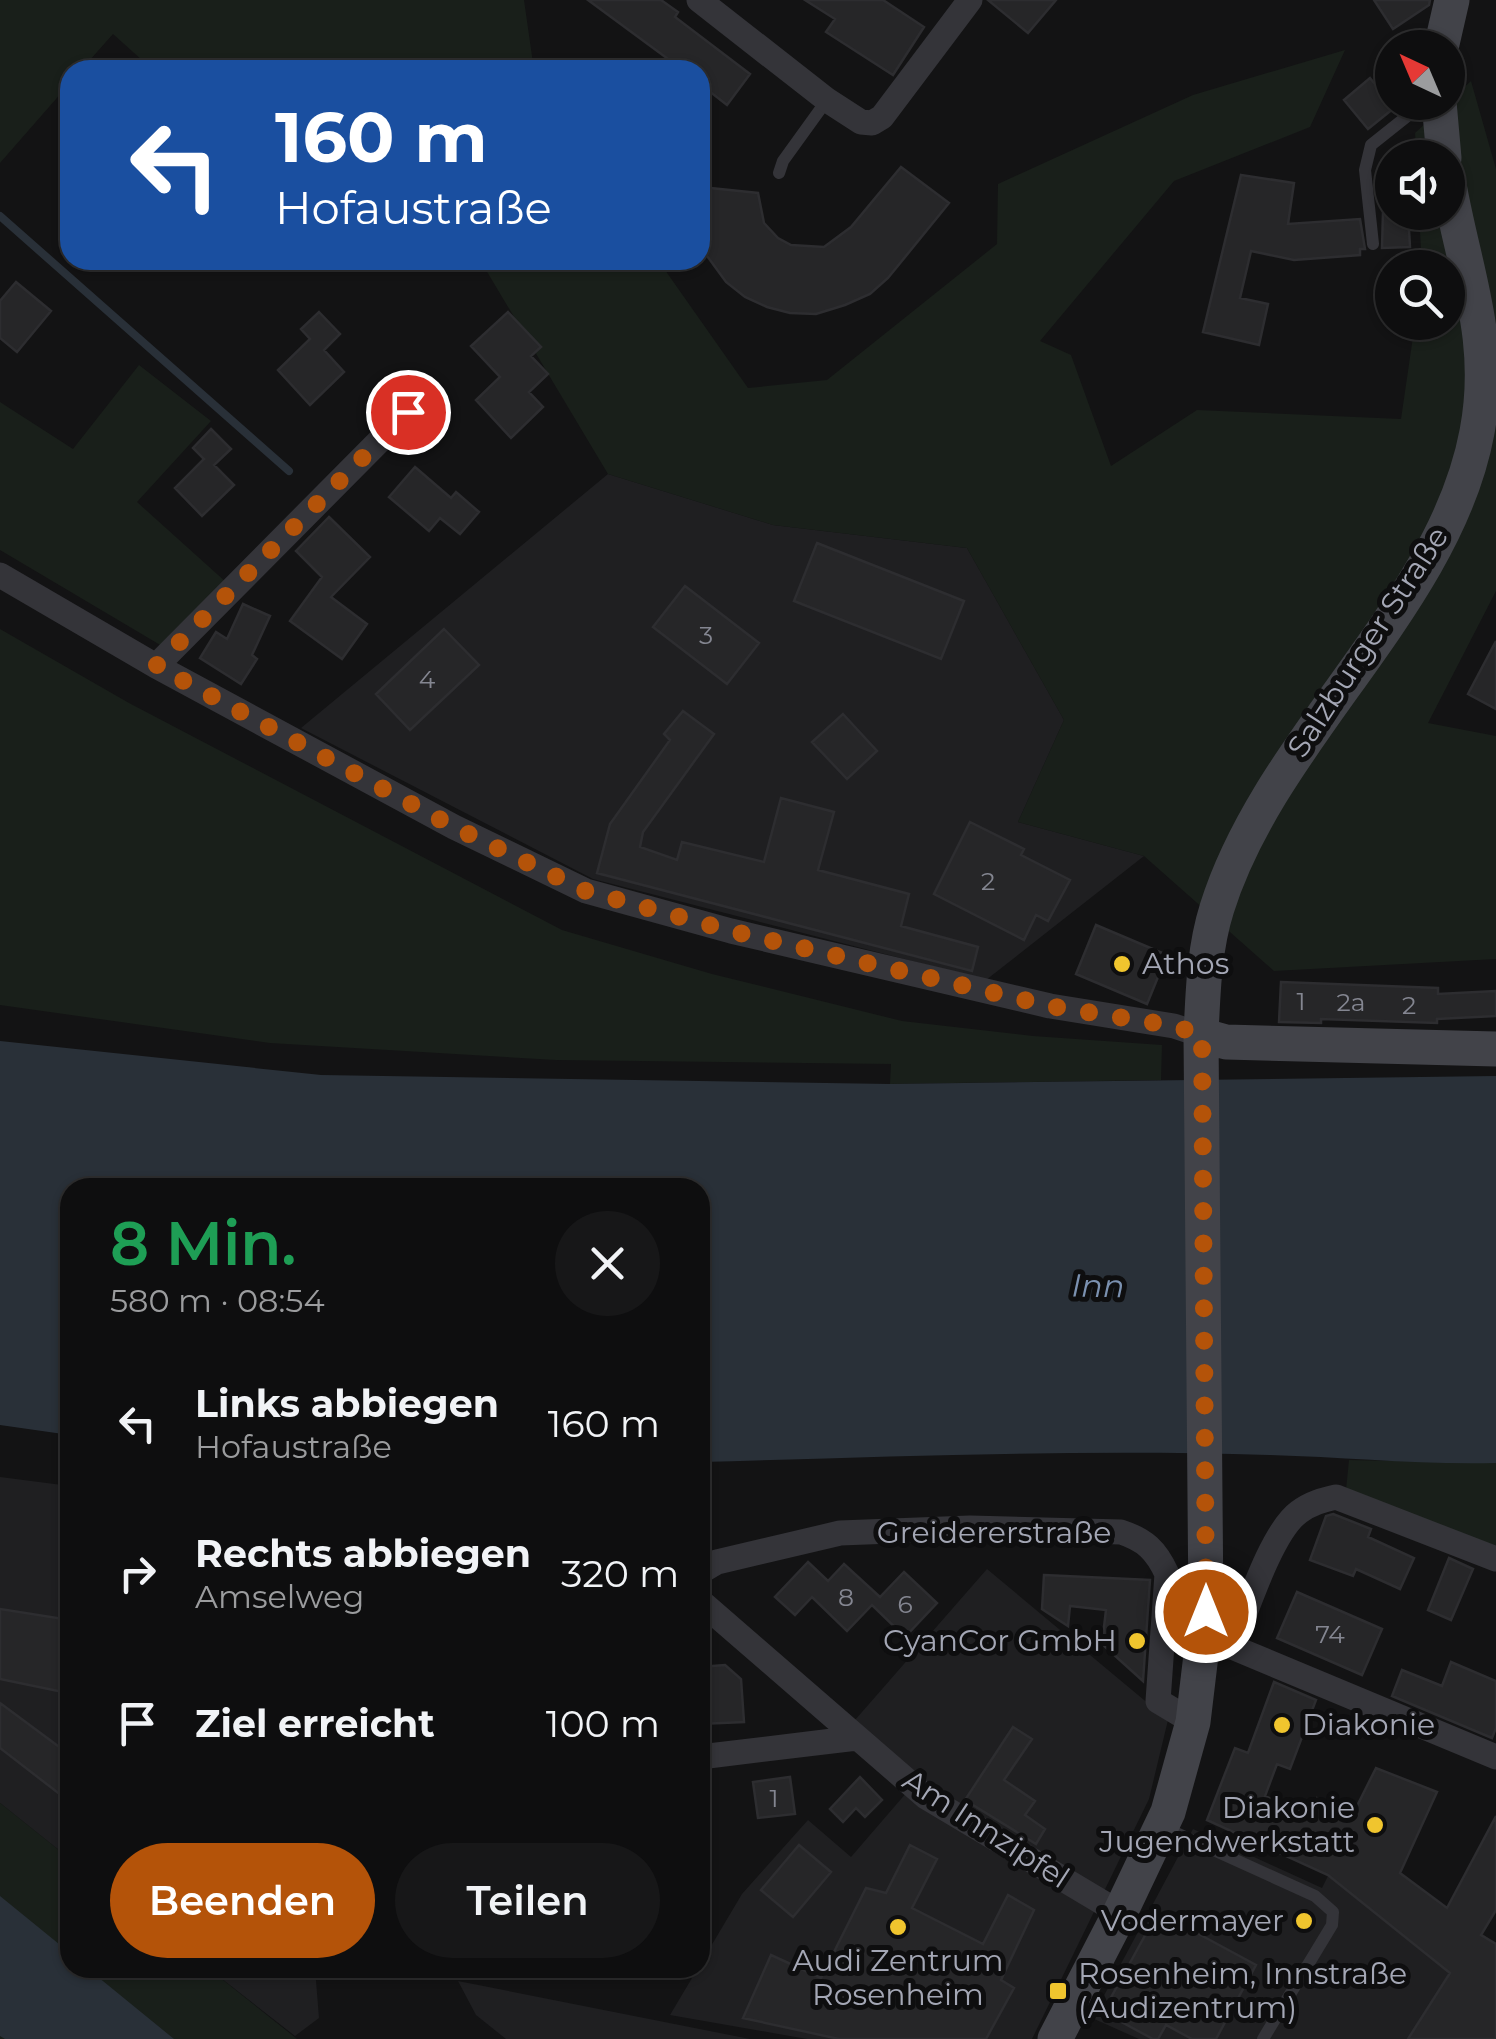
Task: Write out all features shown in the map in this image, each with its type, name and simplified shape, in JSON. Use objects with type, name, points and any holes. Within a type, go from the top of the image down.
[{"type":"main road","points":[[1445,30],[1452,0]]},
{"type":"main road","name":"Salzburger Straße","points":[[1054,2039],[1161,1826],[1218,1646],[1205,1493],[1202,1035],[1208,949],[1216,909],[1231,871],[1276,785],[1402,600],[1453,507],[1473,446],[1484,364],[1459,230]]},
{"type":"main road","points":[[1202,1035],[1226,1042],[1496,1049]]},
{"type":"street","points":[[699,0],[827,100],[861,122],[872,123],[882,118],[970,0]]},
{"type":"street","points":[[156,666],[408,412]]},
{"type":"street","points":[[0,575],[156,666],[454,827],[586,891],[731,931],[1050,1006],[1174,1026],[1202,1035]]},
{"type":"street","points":[[1496,1558],[1336,1497],[1319,1500],[1297,1513],[1280,1533],[1218,1646],[1496,1757]]},
{"type":"street","name":"Greidererstraße","points":[[710,1566],[840,1533],[970,1528],[1121,1532],[1143,1539],[1160,1557],[1166,1574],[1158,1701],[1192,1722]]},
{"type":"street","name":"Am Innzipfel","points":[[710,1611],[926,1797],[1120,1912]]},
{"type":"street","points":[[710,1755],[857,1738]]},
{"type":"lane","points":[[780,173],[783,160],[827,100]]},
{"type":"lane","points":[[1373,244],[1366,170],[1371,145],[1402,120]]},
{"type":"lane","points":[[1161,1826],[1316,1896],[1333,1912],[1332,1925],[1263,2039]]},
{"type":"shaded area","points":[[0,0],[524,0],[533,60],[142,60],[113,34],[90,60],[60,60],[60,94],[0,163]]},
{"type":"shaded area","points":[[1345,50],[1310,127],[1174,181],[1040,341],[1071,355],[1111,466],[1197,410],[1401,419],[1413,340],[1465,340],[1465,250],[1421,250],[1420,230],[1465,230],[1465,140],[1416,140],[1415,133],[1429,120],[1465,120],[1465,87],[1471,81],[1496,169],[1496,591],[1428,723],[1496,736],[1496,959],[1274,971],[1144,856],[1018,822],[1064,720],[967,548],[773,525],[608,474],[486,270],[665,270],[748,388],[827,380],[997,244],[998,184],[1193,95]]},
{"type":"shaded area","points":[[139,365],[211,421],[137,502],[227,583],[167,649],[0,550],[0,402],[73,449]]},
{"type":"shaded area","points":[[608,474],[773,525],[967,548],[1064,720],[1018,822],[1144,856],[986,980],[593,879],[301,728]]},
{"type":"shaded area","points":[[0,629],[129,703],[562,930],[712,974],[902,1021],[1162,1045],[1161,1080],[890,1084],[891,1064],[556,1060],[270,1043],[0,1005]]},
{"type":"shaded area","points":[[1349,1460],[1496,1463],[1496,1549],[1346,1490]]},
{"type":"shaded area","points":[[0,1477],[60,1485],[60,1851],[0,1803]]},
{"type":"shaded area","points":[[987,1569],[1168,1720],[1149,1799],[1032,2039],[807,2039],[670,2015],[692,1978],[710,1978],[710,1948],[742,1894],[808,1820],[851,1857],[920,1777],[855,1720]]},
{"type":"shaded area","points":[[0,1803],[60,1851],[60,1978],[221,1978],[297,2039],[0,2039]]},
{"type":"shaded area","name":"Vodermayer","points":[[1193,1829],[1322,1888],[1349,1834],[1496,1944],[1496,2039],[1139,2039],[1092,2018]]},
{"type":"shaded area","points":[[221,1978],[316,1978],[319,2018],[295,2036]]},
{"type":"shaded area","points":[[458,1981],[750,2039],[506,2039],[476,2015]]},
{"type":"water","name":"Inn","points":[[0,1041],[321,1075],[890,1084],[1496,1076],[1496,1463],[1127,1453],[710,1462],[710,1178],[60,1178],[60,1434],[0,1425]]},
{"type":"water","points":[[0,1896],[60,1945],[60,1978],[99,1978],[174,2039],[5,2039],[0,2036]]},
{"type":"building","points":[[588,0],[661,0],[678,12],[675,17],[750,74],[727,105],[710,92],[710,60],[669,60]]},
{"type":"building","points":[[805,0],[883,0],[924,27],[893,75],[826,32],[835,19]]},
{"type":"building","points":[[988,0],[1056,0],[1028,33]]},
{"type":"building","points":[[1374,0],[1430,0],[1429,5],[1393,29]]},
{"type":"building","points":[[1370,78],[1375,84],[1375,120],[1379,120],[1368,129],[1344,100]]},
{"type":"building","points":[[901,167],[949,203],[888,278],[870,294],[816,314],[790,313],[745,297],[726,282],[710,260],[710,188],[758,193],[764,223],[791,245],[824,247],[851,227]]},
{"type":"building","points":[[1241,175],[1294,183],[1288,224],[1360,219],[1365,249],[1360,249],[1360,255],[1294,260],[1251,251],[1240,298],[1268,304],[1259,345],[1203,332]]},
{"type":"building","points":[[1382,230],[1409,230],[1410,247],[1382,248]]},
{"type":"building","points":[[16,282],[51,311],[17,352],[0,338],[0,301]]},
{"type":"building","points":[[319,312],[340,334],[324,350],[344,372],[310,405],[278,370],[310,339],[301,329]]},
{"type":"building","points":[[508,312],[541,347],[531,356],[548,374],[529,392],[543,407],[511,438],[476,400],[500,377],[471,346]]},
{"type":"building","points":[[211,429],[231,449],[214,465],[234,485],[202,516],[175,488],[204,459],[193,448]]},
{"type":"building","points":[[415,467],[451,498],[456,492],[479,512],[460,534],[440,518],[429,531],[389,497]]},
{"type":"building","points":[[329,517],[370,557],[331,597],[367,624],[342,659],[290,621],[322,577],[296,551]]},
{"type":"building","points":[[817,543],[964,601],[941,659],[794,601]]},
{"type":"building","points":[[685,586],[759,643],[727,684],[653,627]]},
{"type":"building","points":[[243,604],[270,616],[252,655],[257,659],[241,684],[200,658],[216,632],[227,639]]},
{"type":"building","points":[[444,629],[479,665],[410,730],[376,694]]},
{"type":"building","points":[[1496,641],[1496,709],[1468,694]]},
{"type":"building","points":[[683,711],[714,734],[643,832],[640,847],[677,860],[682,842],[764,862],[781,798],[834,812],[818,870],[909,894],[901,926],[978,947],[972,971],[597,873],[610,824],[670,740],[664,734]]},
{"type":"building","points":[[843,714],[877,751],[847,779],[812,742]]},
{"type":"building","points":[[970,822],[1024,849],[1021,855],[1070,880],[1048,921],[1036,915],[1024,940],[934,894]]},
{"type":"building","name":"Athos","points":[[1096,925],[1167,955],[1147,1004],[1076,974]]},
{"type":"building","points":[[1281,982],[1438,988],[1438,994],[1496,991],[1496,1016],[1437,1019],[1437,1023],[1321,1019],[1321,1023],[1279,1022]]},
{"type":"building","points":[[1333,1514],[1371,1529],[1368,1537],[1414,1558],[1400,1589],[1356,1569],[1353,1576],[1310,1560],[1326,1516]]},
{"type":"building","points":[[1449,1558],[1473,1569],[1451,1620],[1428,1610]]},
{"type":"building","points":[[808,1562],[828,1581],[844,1564],[880,1597],[904,1572],[937,1603],[905,1637],[872,1605],[847,1631],[812,1597],[795,1615],[775,1597]]},
{"type":"building","points":[[1044,1575],[1150,1580],[1143,1681],[1102,1644],[1106,1610],[1070,1606],[1068,1626],[1042,1609]]},
{"type":"building","points":[[1297,1592],[1382,1629],[1362,1675],[1277,1638]]},
{"type":"building","points":[[0,1609],[60,1618],[60,1691],[0,1679]]},
{"type":"building","points":[[1451,1662],[1496,1681],[1496,1728],[1492,1738],[1392,1696],[1402,1670],[1442,1686]]},
{"type":"building","points":[[725,1665],[741,1679],[744,1722],[710,1724],[710,1666]]},
{"type":"building","points":[[1274,1682],[1316,1700],[1290,1769],[1277,1764],[1265,1796],[1308,1816],[1317,1798],[1354,1812],[1376,1768],[1437,1792],[1400,1873],[1447,1908],[1496,1816],[1496,1910],[1481,1935],[1496,1944],[1496,2039],[1408,2039],[1450,1973],[1328,1875],[1207,1820],[1235,1748],[1248,1753]]},
{"type":"building","points":[[0,1703],[60,1748],[60,1794],[0,1748]]},
{"type":"building","points":[[1013,1727],[1032,1739],[1004,1780],[1035,1801],[1025,1815],[1045,1829],[1036,1844],[965,1800]]},
{"type":"building","points":[[790,1777],[795,1814],[758,1818],[753,1782]]},
{"type":"building","points":[[860,1777],[882,1800],[865,1817],[856,1808],[843,1822],[830,1809]]},
{"type":"building","points":[[799,1845],[831,1872],[793,1917],[761,1890]]},
{"type":"building","name":"Audi Zentrum Rosenheim","points":[[910,1845],[937,1859],[912,1908],[983,1944],[1008,1895],[1034,1910],[1001,1980],[1014,1988],[986,2039],[839,2039],[743,2018],[771,1955],[821,1978],[866,1888],[886,1893]]},
{"type":"building","points":[[1158,1912],[1256,1965],[1216,2039],[1192,2039],[1166,2025],[1158,2039],[1153,2039],[1103,2012]]},
{"type":"waterway","points":[[0,216],[60,269]]},
{"type":"waterway","points":[[61,270],[289,471]]},
{"type":"place","name":"Athos","points":[[1122,964]]},
{"type":"place","name":"CyanCor GmbH","points":[[1137,1641]]},
{"type":"place","name":"Diakonie","points":[[1282,1725]]},
{"type":"place","name":"Diakonie Jugendwerkstatt","points":[[1375,1825]]},
{"type":"place","name":"Vodermayer","points":[[1304,1921]]},
{"type":"place","name":"Audi Zentrum Rosenheim","points":[[898,1927]]},
{"type":"place","name":"Rosenheim, Innstraße (Audizentrum)","points":[[1058,1991]]},
{"type":"route","points":[[408,412],[156,666],[454,827],[586,891],[731,931],[1050,1006],[1174,1026],[1202,1035],[1206,1612]]}]
